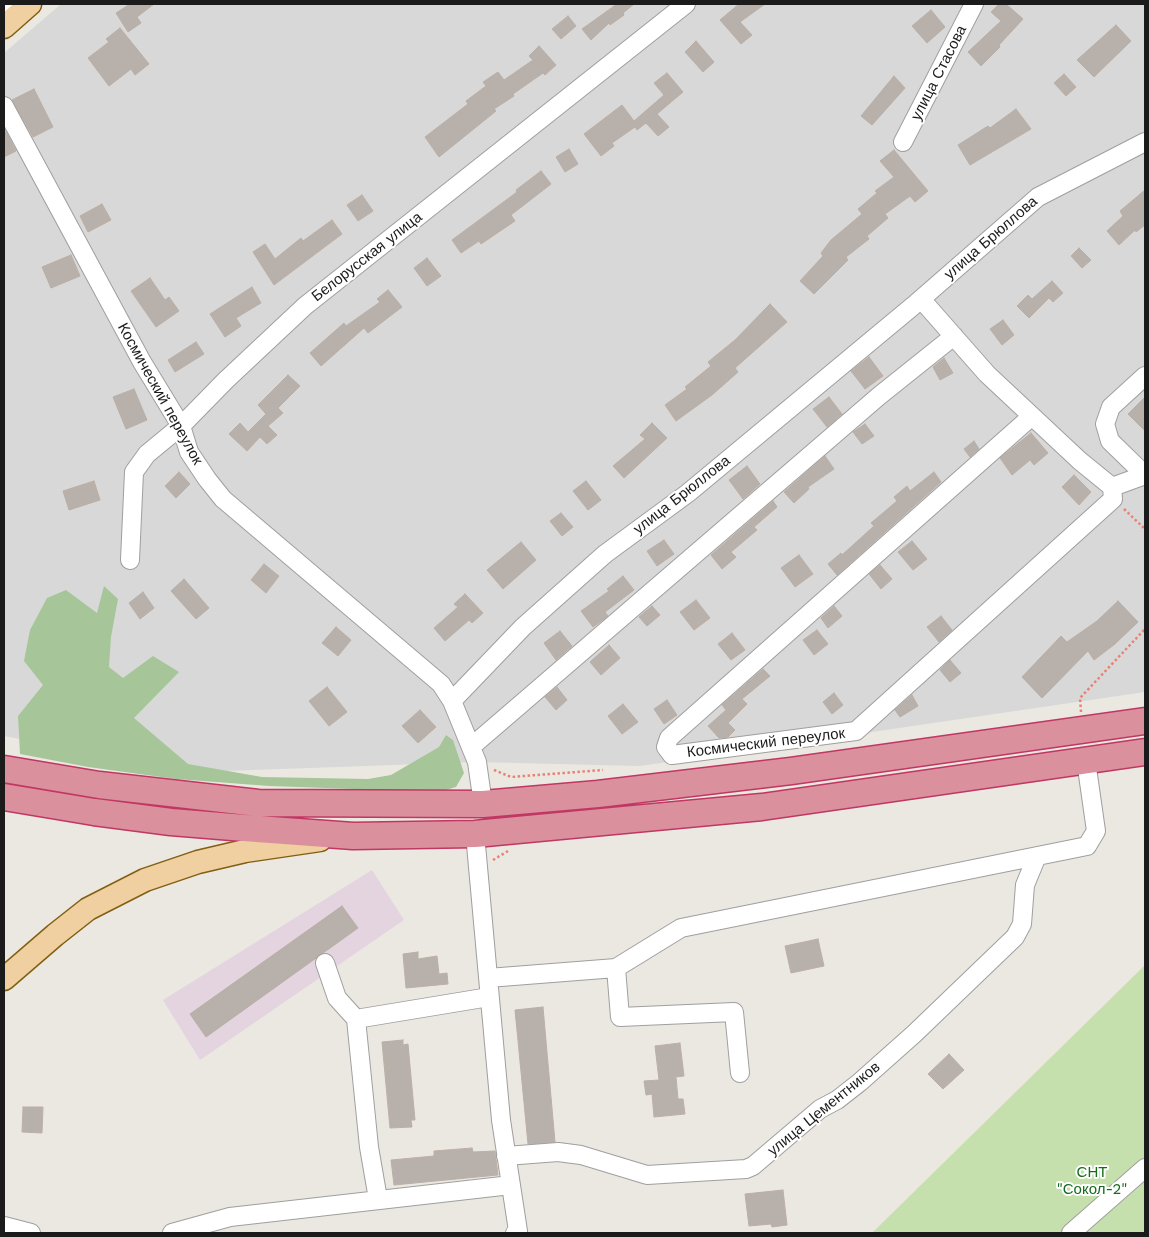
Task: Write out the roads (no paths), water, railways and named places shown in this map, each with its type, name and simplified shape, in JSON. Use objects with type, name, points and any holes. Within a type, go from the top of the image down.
[{"type":"highway","points":[[5,768],[99,786],[258,803],[483,804],[598,794],[791,771],[1145,721]]},
{"type":"highway","points":[[4,797],[171,822],[353,836],[475,834],[762,807],[1145,752]]},
{"type":"main road","points":[[4,979],[88,909],[145,880],[198,862],[245,852],[353,836]]},
{"type":"street","name":"Белорусская улица","points":[[130,560],[134,472],[147,454],[180,426],[305,306],[686,4]]},
{"type":"street","name":"улица Стасова","points":[[903,142],[974,4]]},
{"type":"street","name":"Космический переулок","points":[[4,106],[142,362],[180,426],[189,452],[224,499],[441,684],[452,701],[474,755],[483,804]]},
{"type":"street","name":"улица Брюллова","points":[[452,701],[523,627],[605,554],[688,493],[921,299],[1038,197],[1145,142]]},
{"type":"street","points":[[921,299],[987,374],[1113,493],[1145,474],[1110,441],[1105,424],[1111,407],[1145,376]]},
{"type":"street","points":[[474,755],[864,408],[954,336]]},
{"type":"street","name":"Космический переулок","points":[[1032,416],[669,738],[666,747],[672,755],[856,731],[1113,493]]},
{"type":"street","points":[[488,978],[616,968],[681,928],[1087,846],[1096,831],[1086,760]]},
{"type":"street","points":[[475,834],[489,997],[506,1156],[518,1231],[516,1233]]},
{"type":"street","name":"улица Цементников","points":[[506,1156],[558,1152],[581,1155],[647,1175],[746,1169],[753,1166],[820,1109],[837,1100],[867,1076],[914,1034],[1015,937],[1022,924],[1025,885],[1036,856]]},
{"type":"street","points":[[326,963],[337,998],[356,1019],[369,1147],[378,1199]]},
{"type":"street","points":[[616,968],[620,1018],[734,1012],[740,1073]]},
{"type":"street","points":[[356,1019],[489,997]]},
{"type":"street","points":[[1071,1233],[1145,1168]]},
{"type":"street","points":[[172,1233],[230,1217],[511,1185]]},
{"type":"street","points":[[4,1226],[30,1233]]},
{"type":"park label","name":"СНТ \"Сокол-2\"","points":[[1092,1182]]}]
